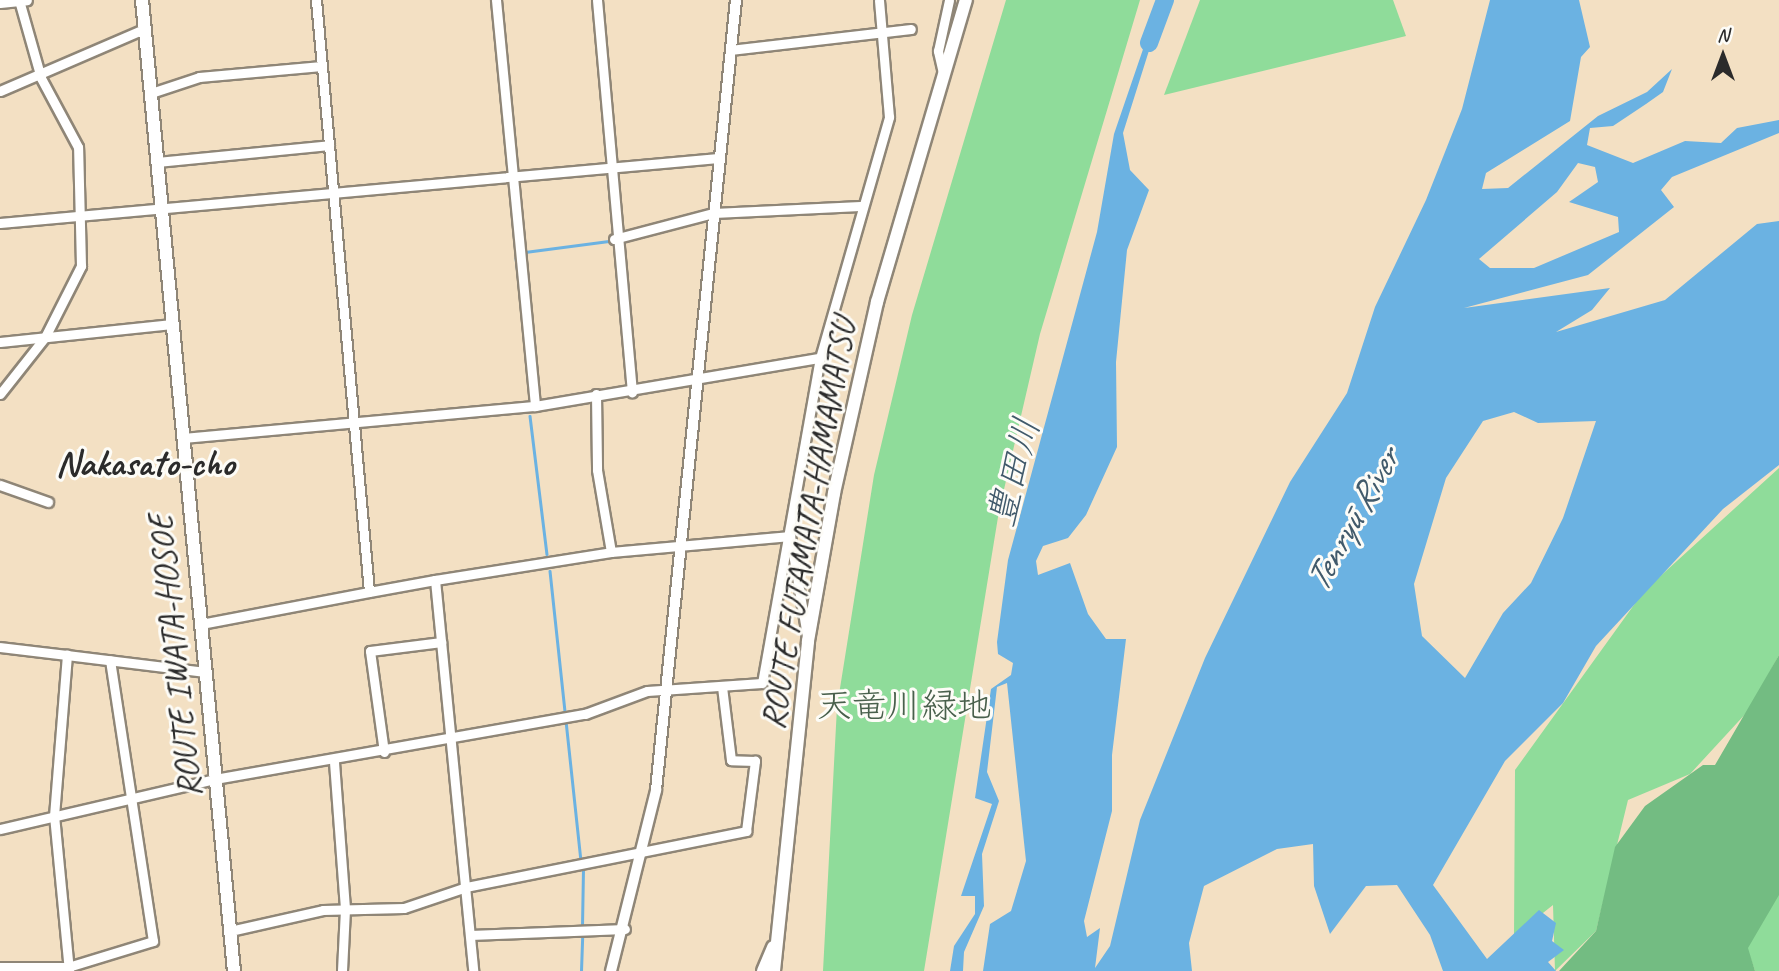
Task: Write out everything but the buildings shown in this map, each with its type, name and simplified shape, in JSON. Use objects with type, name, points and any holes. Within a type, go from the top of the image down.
[{"type":"main road","name":"ROUTE IWATA-HOSOE","points":[[142,0],[234,971]]},
{"type":"main road","name":"ROUTE FUTAMATA-HAMAMATSU","points":[[774,971],[808,641],[853,395],[966,0]]},
{"type":"main road","name":"ROUTE FUTAMATA-HAMAMATSU","points":[[762,971],[775,944]]},
{"type":"street","points":[[0,394],[45,337],[75,284],[81,216],[78,148],[41,78],[20,0]]},
{"type":"street","points":[[0,3],[27,0]]},
{"type":"street","points":[[316,0],[369,592]]},
{"type":"street","points":[[496,0],[535,406]]},
{"type":"street","points":[[597,0],[614,239],[632,392]]},
{"type":"street","points":[[611,971],[644,856],[666,690],[736,0]]},
{"type":"street","points":[[0,830],[215,779],[334,762],[450,736],[568,716],[666,690],[762,683],[784,535],[820,358],[861,206],[889,117],[878,0]]},
{"type":"street","points":[[943,74],[939,51],[948,0]]},
{"type":"street","points":[[0,90],[41,78],[145,29]]},
{"type":"street","points":[[730,50],[911,29]]},
{"type":"street","points":[[151,93],[199,77],[322,66]]},
{"type":"street","points":[[156,162],[329,145]]},
{"type":"street","points":[[0,223],[719,158]]},
{"type":"street","points":[[614,239],[713,213],[861,206]]},
{"type":"street","points":[[0,342],[172,324]]},
{"type":"street","points":[[182,438],[535,406],[596,394],[632,392],[820,358]]},
{"type":"street","points":[[596,394],[597,470],[611,552]]},
{"type":"street","points":[[0,485],[48,502]]},
{"type":"street","points":[[201,624],[435,580],[611,552],[784,535],[795,545],[808,641]]},
{"type":"street","points":[[435,580],[473,971]]},
{"type":"street","points":[[384,751],[370,652],[441,642]]},
{"type":"street","points":[[0,647],[205,671]]},
{"type":"street","points":[[67,655],[54,816],[68,969]]},
{"type":"street","points":[[0,967],[68,969],[153,941],[110,660]]},
{"type":"street","points":[[230,931],[345,909],[404,908],[466,887],[644,856],[746,831],[755,761],[731,760],[722,687]]},
{"type":"street","points":[[334,762],[345,909],[342,971]]},
{"type":"street","points":[[470,935],[625,929]]},
{"type":"green space","name":"天竜川緑地","points":[[1006,0],[1140,0],[1040,334],[999,511],[924,971],[823,971],[837,707],[874,475],[912,315]]},
{"type":"green space","points":[[1200,0],[1393,0],[1406,36],[1164,95]]},
{"type":"green space","points":[[1779,468],[1779,655],[1749,710],[1690,774],[1628,800],[1596,931],[1555,971],[1553,905],[1514,936],[1515,770],[1644,591]]},
{"type":"green space","points":[[1779,655],[1779,895],[1748,948],[1755,971],[1559,971],[1596,931],[1615,847],[1645,806],[1703,765],[1715,765]]},
{"type":"green space","points":[[1779,889],[1779,971],[1755,971],[1747,948]]},
{"type":"water","name":"Tenryū River","points":[[1490,0],[1579,0],[1590,47],[1581,57],[1570,121],[1486,173],[1482,189],[1508,188],[1598,116],[1647,92],[1672,69],[1663,92],[1613,126],[1590,128],[1587,145],[1633,163],[1685,141],[1721,143],[1737,128],[1779,120],[1779,133],[1672,177],[1661,190],[1674,207],[1588,275],[1464,308],[1610,288],[1592,310],[1556,332],[1665,300],[1757,224],[1779,221],[1779,465],[1723,509],[1596,646],[1563,703],[1505,761],[1433,885],[1487,959],[1539,910],[1556,923],[1552,941],[1564,950],[1548,962],[1556,971],[1443,971],[1430,935],[1397,885],[1366,886],[1330,934],[1314,886],[1313,844],[1277,849],[1204,886],[1189,943],[1192,971],[983,971],[990,924],[1011,911],[1026,861],[1007,683],[997,687],[987,772],[999,801],[982,854],[984,906],[964,952],[963,971],[950,971],[954,946],[975,914],[975,896],[961,896],[992,804],[975,798],[991,689],[1011,675],[1013,663],[998,654],[997,642],[1008,560],[1097,232],[1114,134],[1152,23],[1158,22],[1123,133],[1130,170],[1149,190],[1127,250],[1116,362],[1117,447],[1086,515],[1068,538],[1043,546],[1036,561],[1038,575],[1070,563],[1088,614],[1106,639],[1126,639],[1112,755],[1112,811],[1084,921],[1087,937],[1100,928],[1095,968],[1110,946],[1140,820],[1205,658],[1290,482],[1347,393],[1375,307],[1426,200],[1462,109]],"holes":[[[1578,163],[1595,167],[1598,182],[1569,202],[1618,217],[1619,232],[1534,268],[1490,268],[1479,259],[1557,192]],[[1514,412],[1538,423],[1596,421],[1563,518],[1531,583],[1503,613],[1465,678],[1422,636],[1414,584],[1446,478],[1483,421]]]},
{"type":"waterway","name":"豊田川","points":[[1149,43],[1165,0]]},
{"type":"waterway","points":[[525,252],[610,241]]},
{"type":"waterway","points":[[516,258],[520,293]]},
{"type":"waterway","points":[[530,416],[547,554]]},
{"type":"waterway","points":[[550,571],[581,862]]},
{"type":"waterway","points":[[60,820],[73,960]]},
{"type":"waterway","points":[[582,926],[583,871]]},
{"type":"waterway","points":[[581,971],[582,934]]},
{"type":"district","name":"Nakasato-cho","points":[[145,463]]}]
